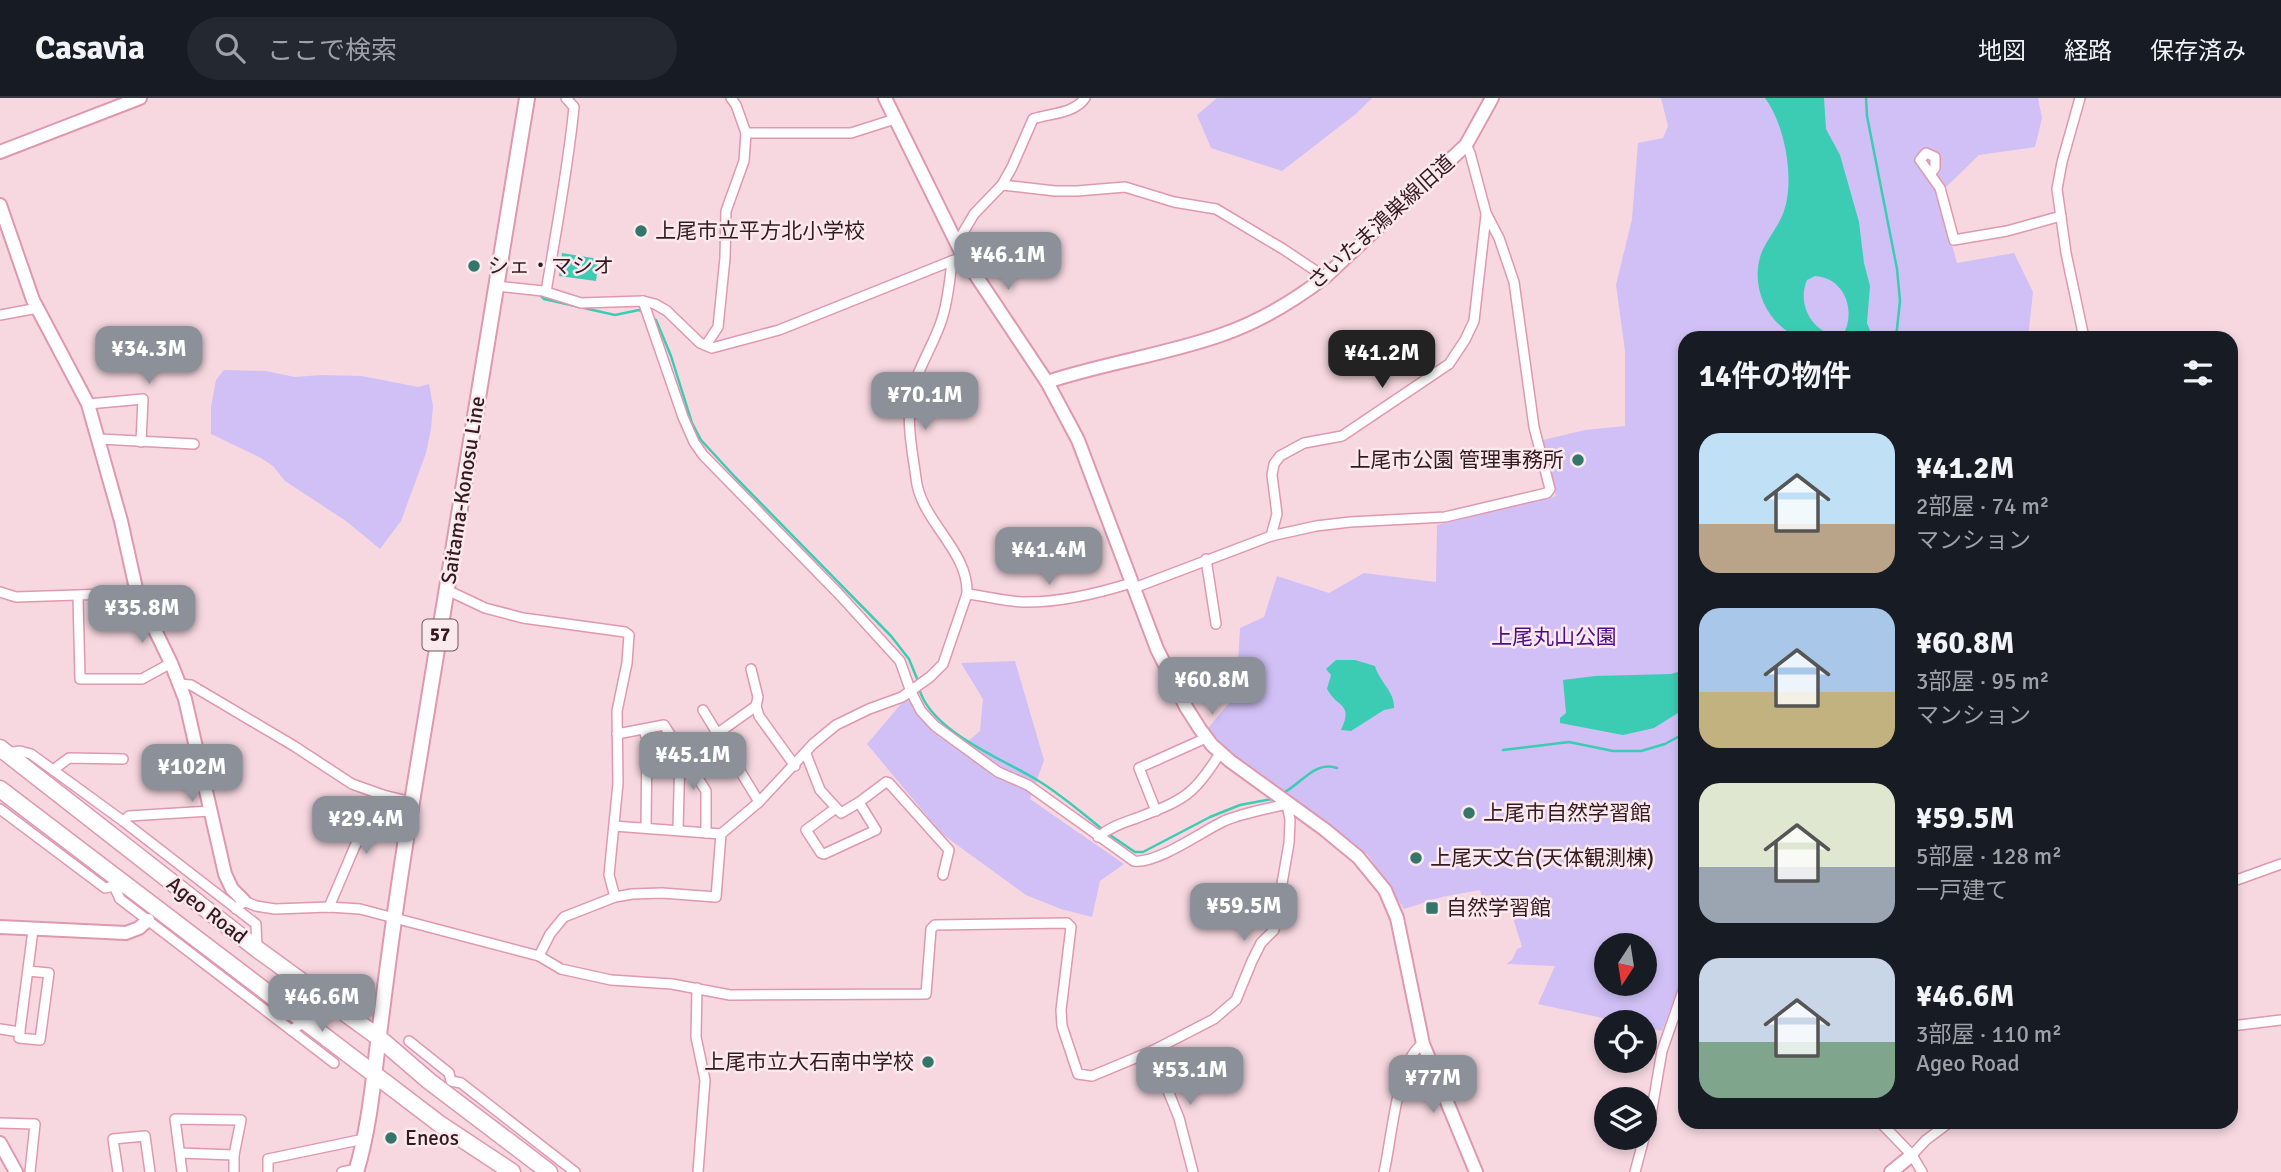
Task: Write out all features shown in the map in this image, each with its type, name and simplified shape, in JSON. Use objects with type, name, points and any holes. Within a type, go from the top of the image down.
[{"type":"highway","name":"Ageo Road","points":[[4,751],[257,949],[378,1037],[429,1081],[549,1172]]},
{"type":"highway","name":"Ageo Road","points":[[0,789],[298,1026],[374,1075],[440,1125],[512,1172]]},
{"type":"main road","name":"Saitama-Konosu Line","points":[[352,1171],[364,1139],[411,802],[527,98]]},
{"type":"street","points":[[0,152],[140,98]]},
{"type":"street","points":[[546,292],[563,200],[575,107],[566,98]]},
{"type":"street","points":[[706,345],[718,327],[725,258],[726,212],[744,161],[746,133],[731,98]]},
{"type":"street","points":[[614,826],[721,834],[760,802],[813,744],[835,725],[911,692],[943,664],[967,594],[967,582],[960,564],[919,497],[909,424],[913,388],[943,318],[958,258],[957,243],[885,98]]},
{"type":"street","points":[[957,243],[974,214],[1002,185],[1013,167],[1032,119],[1071,110],[1080,106],[1085,98]]},
{"type":"street","name":"さいたま鴻巣線旧道","points":[[1047,382],[1222,334],[1285,304],[1325,277],[1466,145],[1492,98]]},
{"type":"street","points":[[2080,98],[2057,189],[2066,253],[2083,331]]},
{"type":"street","points":[[746,133],[851,133],[895,119]]},
{"type":"street","points":[[967,594],[1020,602],[1054,601],[1133,585],[1271,536],[1328,524],[1445,517],[1547,493],[1550,489],[1534,427],[1514,282],[1499,238],[1486,213],[1466,145]]},
{"type":"street","points":[[1930,174],[1940,188],[1954,240],[2007,231],[2061,216]]},
{"type":"street","points":[[1002,185],[1077,191],[1125,187],[1174,202],[1216,209],[1325,277]]},
{"type":"street","points":[[0,205],[26,283],[88,404],[100,439],[138,593],[185,699],[225,874],[240,905]]},
{"type":"street","points":[[1271,536],[1277,514],[1272,475],[1274,464],[1280,456],[1304,443],[1342,436],[1449,364],[1458,352],[1474,321],[1486,213]]},
{"type":"street","points":[[497,286],[546,292],[580,303],[643,301],[655,304],[667,311],[700,343],[712,348],[779,330],[958,258]]},
{"type":"street","points":[[958,258],[1047,382],[1078,440],[1157,649],[1186,707],[1206,738],[1220,753],[1358,857],[1385,890],[1397,918],[1423,1044],[1476,1172]]},
{"type":"street","points":[[643,301],[683,417],[698,448],[888,647],[900,661],[921,711],[946,734],[998,772],[1028,785],[1129,859],[1141,862],[1158,856],[1226,820],[1287,804]]},
{"type":"street","points":[[0,315],[38,308]]},
{"type":"street","points":[[88,404],[143,400],[141,443]]},
{"type":"street","points":[[100,439],[194,444]]},
{"type":"street","points":[[1206,559],[1216,624]]},
{"type":"street","points":[[447,590],[485,608],[523,618],[625,632],[629,635],[627,663],[617,710],[618,783],[610,875],[615,897]]},
{"type":"street","points":[[0,592],[16,597],[138,593]]},
{"type":"street","points":[[78,596],[80,679],[142,679],[171,663]]},
{"type":"street","points":[[751,668],[758,697],[759,716],[794,766]]},
{"type":"street","points":[[179,684],[191,685],[352,784],[383,796],[411,802]]},
{"type":"street","points":[[718,733],[757,706]]},
{"type":"street","points":[[703,710],[760,802]]},
{"type":"street","points":[[617,734],[664,725],[708,795],[706,833]]},
{"type":"street","points":[[644,730],[647,739],[646,828]]},
{"type":"street","points":[[1156,811],[1139,768],[1206,738]]},
{"type":"street","points":[[4,751],[31,754],[240,905],[257,924],[257,949]]},
{"type":"street","points":[[678,830],[680,752]]},
{"type":"street","points":[[1098,837],[1108,829],[1175,803],[1192,792],[1205,779],[1220,753]]},
{"type":"street","points":[[806,754],[820,790],[841,813],[886,782],[889,783],[949,850],[943,875]]},
{"type":"street","points":[[52,770],[69,758],[123,759]]},
{"type":"street","points":[[329,907],[355,846],[383,796]]},
{"type":"street","points":[[836,808],[806,830],[821,853],[876,830],[858,803]]},
{"type":"street","points":[[240,905],[275,909],[360,909],[539,956],[561,969],[611,980],[698,988],[730,995],[926,994],[931,929],[934,925],[1068,923],[1071,927],[1060,1010],[1069,1050],[1078,1074],[1092,1076],[1152,1051],[1214,1020],[1229,1009],[1241,992],[1261,943],[1274,930],[1289,843],[1287,804]]},
{"type":"street","points":[[0,809],[105,888],[114,882],[121,899],[298,1026],[334,1063]]},
{"type":"street","points":[[123,821],[129,816],[210,811]]},
{"type":"street","points":[[539,956],[550,934],[564,917],[615,897],[662,893],[716,897],[721,834]]},
{"type":"street","points":[[2238,879],[2281,864]]},
{"type":"street","points":[[0,927],[126,933],[139,928],[148,920]]},
{"type":"street","points":[[28,971],[49,973],[40,1040],[19,1038],[33,930]]},
{"type":"street","points":[[698,988],[696,1037],[705,1080],[698,1172]]},
{"type":"street","points":[[1656,1087],[1667,1030],[1678,1002]]},
{"type":"street","points":[[2238,1025],[2281,1020]]},
{"type":"street","points":[[0,1029],[20,1032]]},
{"type":"street","points":[[409,1041],[449,1073],[451,1081]]},
{"type":"street","points":[[1384,1172],[1395,1104],[1416,1047],[1423,1044]]},
{"type":"street","points":[[1152,1051],[1179,1118],[1193,1172]]},
{"type":"street","points":[[429,1081],[461,1083],[575,1172]]},
{"type":"street","points":[[182,1172],[175,1119],[241,1120],[233,1155],[234,1172]]},
{"type":"street","points":[[0,1123],[35,1124],[30,1172]]},
{"type":"street","points":[[1887,1129],[1912,1155],[1922,1172]]},
{"type":"street","points":[[1891,1172],[1941,1129]]},
{"type":"street","points":[[118,1172],[113,1139],[145,1136],[150,1172]]},
{"type":"street","points":[[268,1172],[268,1159],[364,1139]]},
{"type":"street","points":[[0,1143],[16,1172]]},
{"type":"street","points":[[1635,1172],[1640,1150]]},
{"type":"street","points":[[180,1153],[233,1155]]},
{"type":"green space","points":[[1217,98],[1372,98],[1357,113],[1282,171],[1211,148],[1197,115]]},
{"type":"green space","name":"上尾丸山公園","points":[[1661,98],[2038,98],[2042,118],[2035,147],[1979,155],[1938,195],[1957,263],[2014,253],[2033,292],[2029,331],[1678,331],[1678,989],[1662,1031],[1657,1030],[1657,1010],[1594,1010],[1594,1016],[1538,1004],[1555,966],[1506,964],[1512,960],[1517,949],[1522,947],[1508,902],[1502,903],[1494,895],[1482,897],[1480,890],[1442,897],[1404,909],[1368,855],[1239,761],[1208,728],[1230,702],[1241,673],[1238,663],[1240,628],[1264,617],[1277,576],[1329,593],[1364,573],[1436,582],[1437,525],[1556,496],[1543,440],[1585,430],[1625,426],[1625,351],[1616,285],[1632,219],[1638,143],[1663,138],[1668,126]]},
{"type":"green space","points":[[224,370],[266,371],[295,377],[362,376],[418,387],[429,384],[433,406],[426,453],[401,521],[380,549],[346,521],[285,481],[273,466],[211,434],[211,407],[216,380]]},
{"type":"green space","points":[[1015,661],[1044,760],[1030,799],[1124,864],[1100,881],[1092,917],[1061,909],[1026,895],[942,834],[867,744],[907,697],[927,724],[959,749],[980,731],[983,699],[961,663]]},
{"type":"shaded area","points":[[1765,98],[1824,98],[1826,129],[1840,155],[1859,222],[1870,286],[1867,323],[1870,331],[1845,331],[1848,318],[1846,298],[1834,283],[1826,278],[1815,276],[1807,280],[1804,290],[1806,309],[1823,331],[1787,331],[1778,324],[1764,303],[1758,267],[1761,254],[1784,211],[1787,198],[1788,168],[1778,123]]},
{"type":"shaded area","points":[[562,253],[599,259],[596,281],[559,276]]},
{"type":"shaded area","points":[[1336,660],[1355,660],[1375,666],[1392,697],[1394,708],[1384,710],[1351,731],[1341,730],[1345,721],[1345,710],[1327,689],[1331,675],[1326,669]]},
{"type":"shaded area","points":[[1678,672],[1678,713],[1654,728],[1623,735],[1560,723],[1560,718],[1566,713],[1563,680],[1595,676]]},
{"type":"waterway","points":[[1866,98],[1867,116],[1897,269],[1900,301],[1897,331]]},
{"type":"waterway","points":[[540,295],[544,299],[615,315],[639,310],[644,313]]},
{"type":"waterway","points":[[653,318],[671,356],[692,423],[701,440],[891,636],[909,659],[918,681]]},
{"type":"waterway","points":[[919,688],[926,703],[952,730],[1045,785],[1102,829]]},
{"type":"waterway","points":[[1503,750],[1569,742],[1613,751],[1641,751],[1678,737]]},
{"type":"waterway","points":[[1281,794],[1314,770],[1329,766],[1337,768]]},
{"type":"waterway","points":[[1107,833],[1135,852],[1143,852],[1210,817],[1240,805],[1272,799]]},
{"type":"place","name":"上尾市立平方北小学校","points":[[641,231]]},
{"type":"place","name":"シェ・マシオ","points":[[474,266]]},
{"type":"place","name":"上尾市公園 管理事務所","points":[[1578,460]]},
{"type":"place","name":"上尾市自然学習館","points":[[1469,813]]},
{"type":"place","name":"上尾天文台(天体観測棟)","points":[[1416,858]]},
{"type":"place","name":"自然学習館","points":[[1432,908]]},
{"type":"place","name":"上尾市立大石南中学校","points":[[928,1062]]},
{"type":"place","name":"Eneos","points":[[391,1138]]}]
